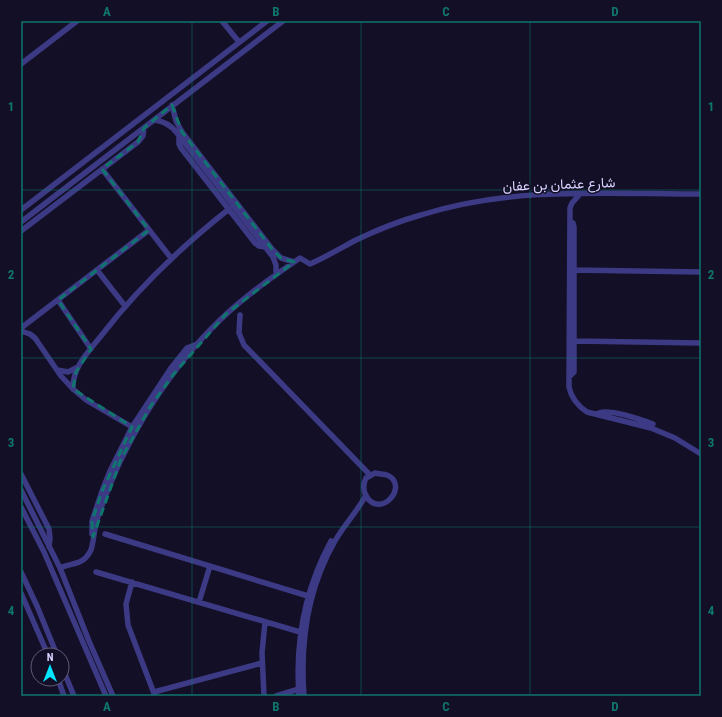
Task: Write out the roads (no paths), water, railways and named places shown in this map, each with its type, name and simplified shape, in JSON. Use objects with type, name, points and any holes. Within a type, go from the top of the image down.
[{"type":"street","points":[[21,64],[77,21]]},
{"type":"street","points":[[222,21],[239,42]]},
{"type":"street","points":[[21,210],[267,21]]},
{"type":"street","points":[[21,222],[283,21]]},
{"type":"street","points":[[172,105],[176,121],[182,132],[272,249],[281,258],[294,262]]},
{"type":"street","points":[[154,120],[162,121],[168,124],[179,135],[265,247],[274,260],[276,265],[276,274]]},
{"type":"street","points":[[21,231],[138,142],[143,136],[144,128]]},
{"type":"street","points":[[179,135],[181,148],[255,243],[259,246],[265,247]]},
{"type":"street","points":[[76,168],[77,173],[82,176]]},
{"type":"street","points":[[102,169],[171,258]]},
{"type":"street","points":[[66,175],[70,178],[72,183]]},
{"type":"street","name":"شارع عثمان بن عفان","points":[[294,262],[300,258],[310,264],[378,230],[442,208],[472,202],[532,194],[701,194]]},
{"type":"street","points":[[580,194],[571,205],[570,221],[573,223],[574,227],[569,377],[570,390],[573,398],[584,410],[651,428],[675,438],[701,454]]},
{"type":"street","points":[[73,389],[74,378],[78,367],[90,349],[125,306],[171,258],[229,209]]},
{"type":"street","points":[[21,328],[149,230]]},
{"type":"street","points":[[60,568],[80,562],[85,559],[91,550],[97,522],[106,496],[130,442],[161,391],[211,328],[276,274],[294,262]]},
{"type":"street","points":[[97,270],[125,306]]},
{"type":"street","points":[[572,270],[701,272]]},
{"type":"street","points":[[569,377],[574,372],[572,270]]},
{"type":"street","points":[[58,300],[90,349]]},
{"type":"street","points":[[240,315],[241,319],[238,329],[239,336],[244,345],[370,475]]},
{"type":"street","points":[[21,331],[30,334],[35,338],[64,381],[73,389],[86,400],[132,427]]},
{"type":"street","points":[[574,341],[701,343]]},
{"type":"street","points":[[94,537],[92,525],[100,497],[110,471],[132,427],[158,386],[187,348],[198,344]]},
{"type":"street","points":[[57,370],[68,372],[78,367]]},
{"type":"street","points":[[597,414],[604,412],[645,421],[669,431],[701,450]]},
{"type":"street","points":[[375,473],[386,474],[392,478],[395,485],[394,496],[390,500],[380,504],[371,501],[366,495],[364,482],[370,475],[375,473]]},
{"type":"street","points":[[21,474],[49,529],[50,538],[48,547]]},
{"type":"street","points":[[21,490],[48,547],[60,568],[88,641],[112,696]]},
{"type":"street","points":[[304,696],[304,637],[314,591],[322,567],[332,547],[366,495]]},
{"type":"street","points":[[21,507],[44,552],[106,696]]},
{"type":"street","points":[[105,534],[308,596]]},
{"type":"street","points":[[299,696],[298,663],[300,632],[308,596],[330,541]]},
{"type":"street","points":[[199,602],[210,566]]},
{"type":"street","points":[[21,572],[54,647]]},
{"type":"street","points":[[96,572],[300,632]]},
{"type":"street","points":[[132,582],[126,604],[128,625],[155,694],[262,663]]},
{"type":"street","points":[[21,593],[45,647]]},
{"type":"street","points":[[264,696],[262,639],[265,622]]},
{"type":"street","points":[[70,686],[74,696]]},
{"type":"street","points":[[276,696],[299,689]]}]
